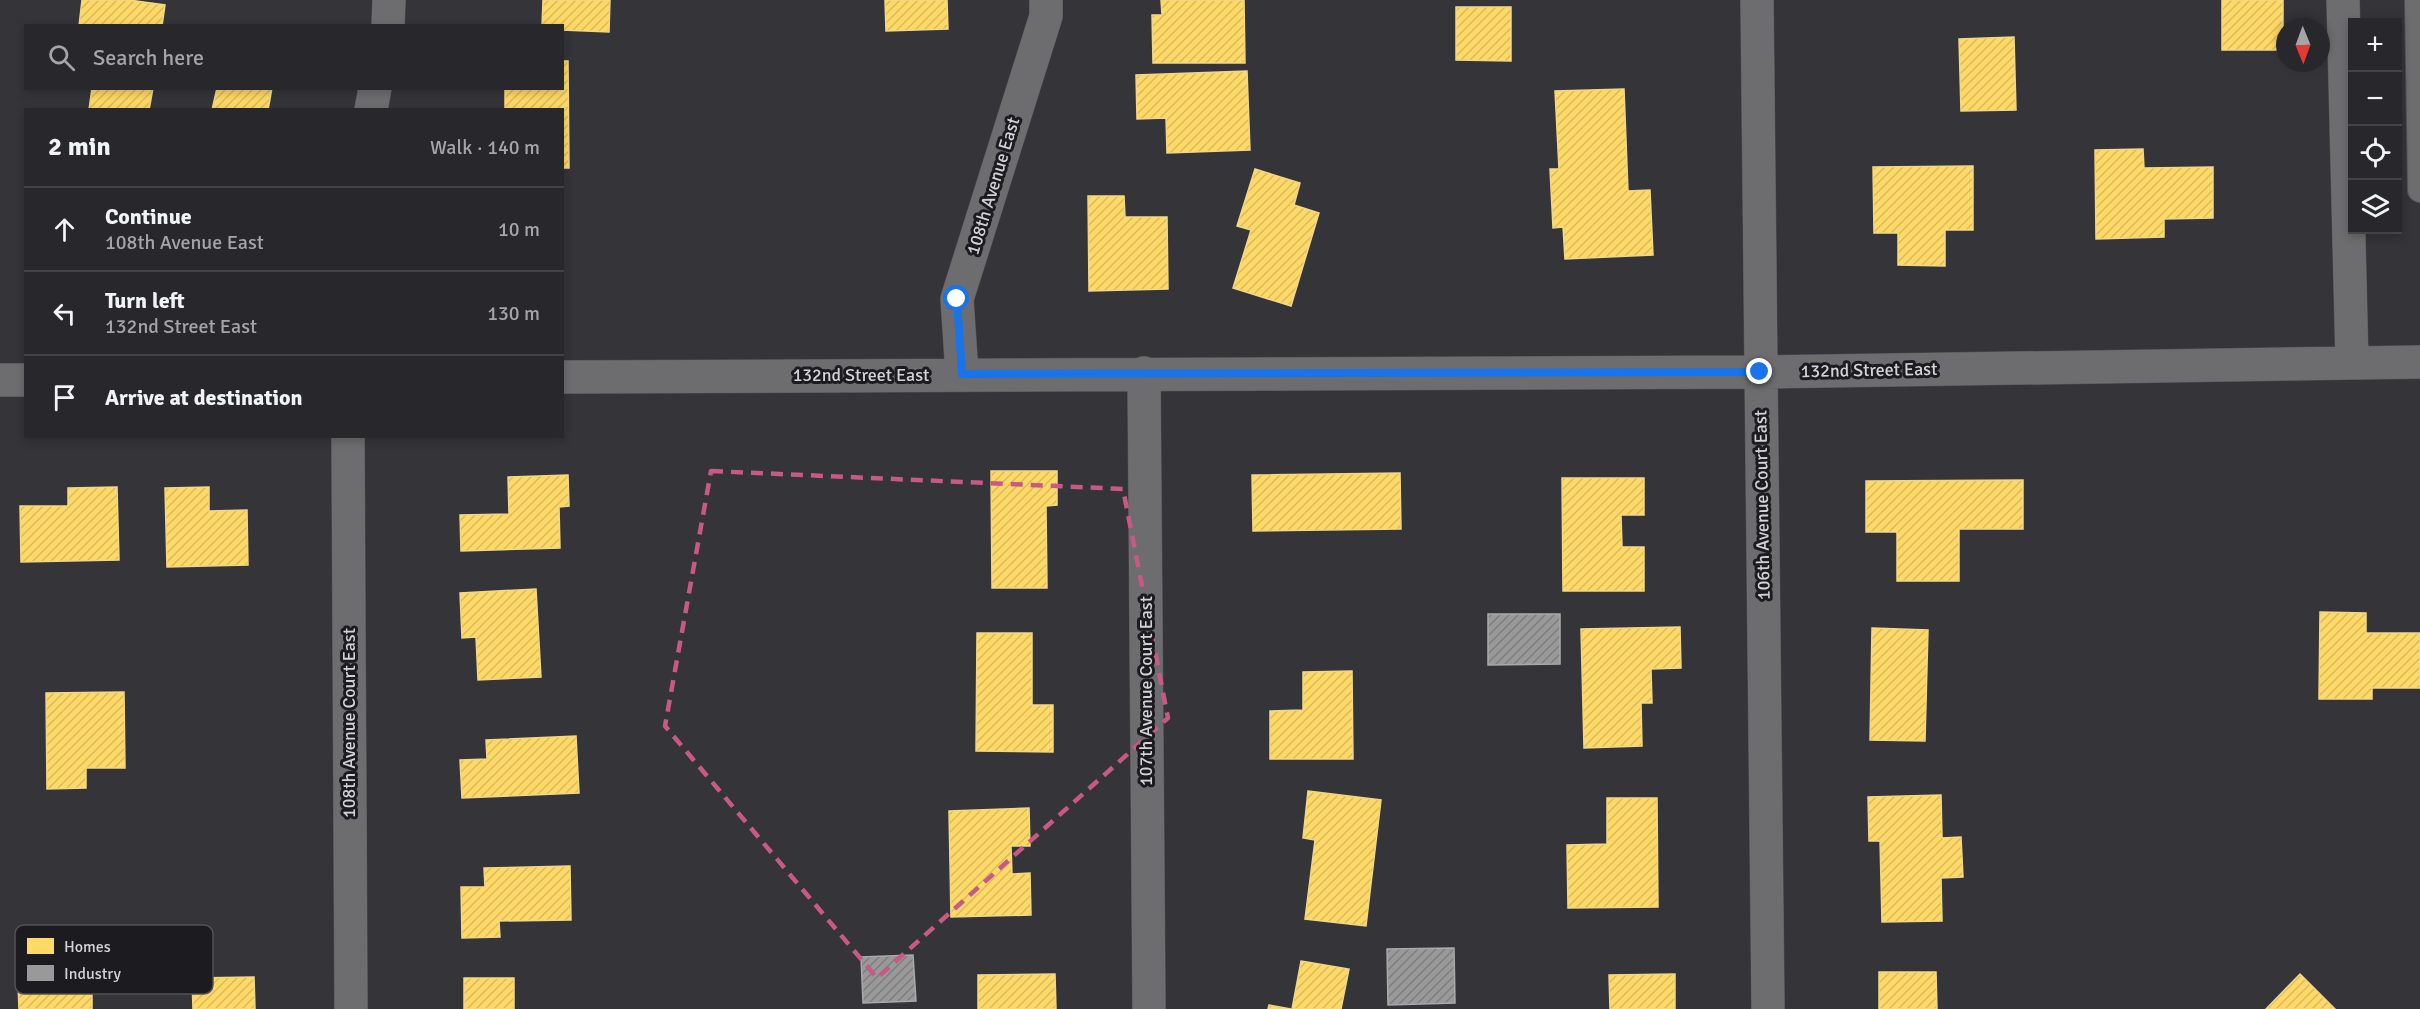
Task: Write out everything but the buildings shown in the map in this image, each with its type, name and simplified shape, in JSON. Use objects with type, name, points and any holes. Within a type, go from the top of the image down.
[{"type":"street","points":[[388,24],[390,0]]},
{"type":"street","name":"108th Avenue East","points":[[962,374],[957,299],[1046,16],[1046,0]]},
{"type":"street","name":"106th Avenue Court East","points":[[1757,0],[1768,1009]]},
{"type":"street","points":[[2343,0],[2352,362]]},
{"type":"street","points":[[370,108],[375,90]]},
{"type":"street","name":"132nd Street East","points":[[564,377],[1760,372],[2420,362]]},
{"type":"street","name":"107th Avenue Court East","points":[[1144,373],[1149,1009]]},
{"type":"street","points":[[0,380],[24,380]]},
{"type":"street","name":"108th Avenue Court East","points":[[348,438],[351,1009]]},
{"type":"lane","points":[[2417,0],[2420,190]]},
{"type":"highlighted area","points":[[711,471],[1123,489],[1168,718],[877,978],[665,726]]},
{"type":"route","points":[[957,299],[962,374],[1760,372]]}]
